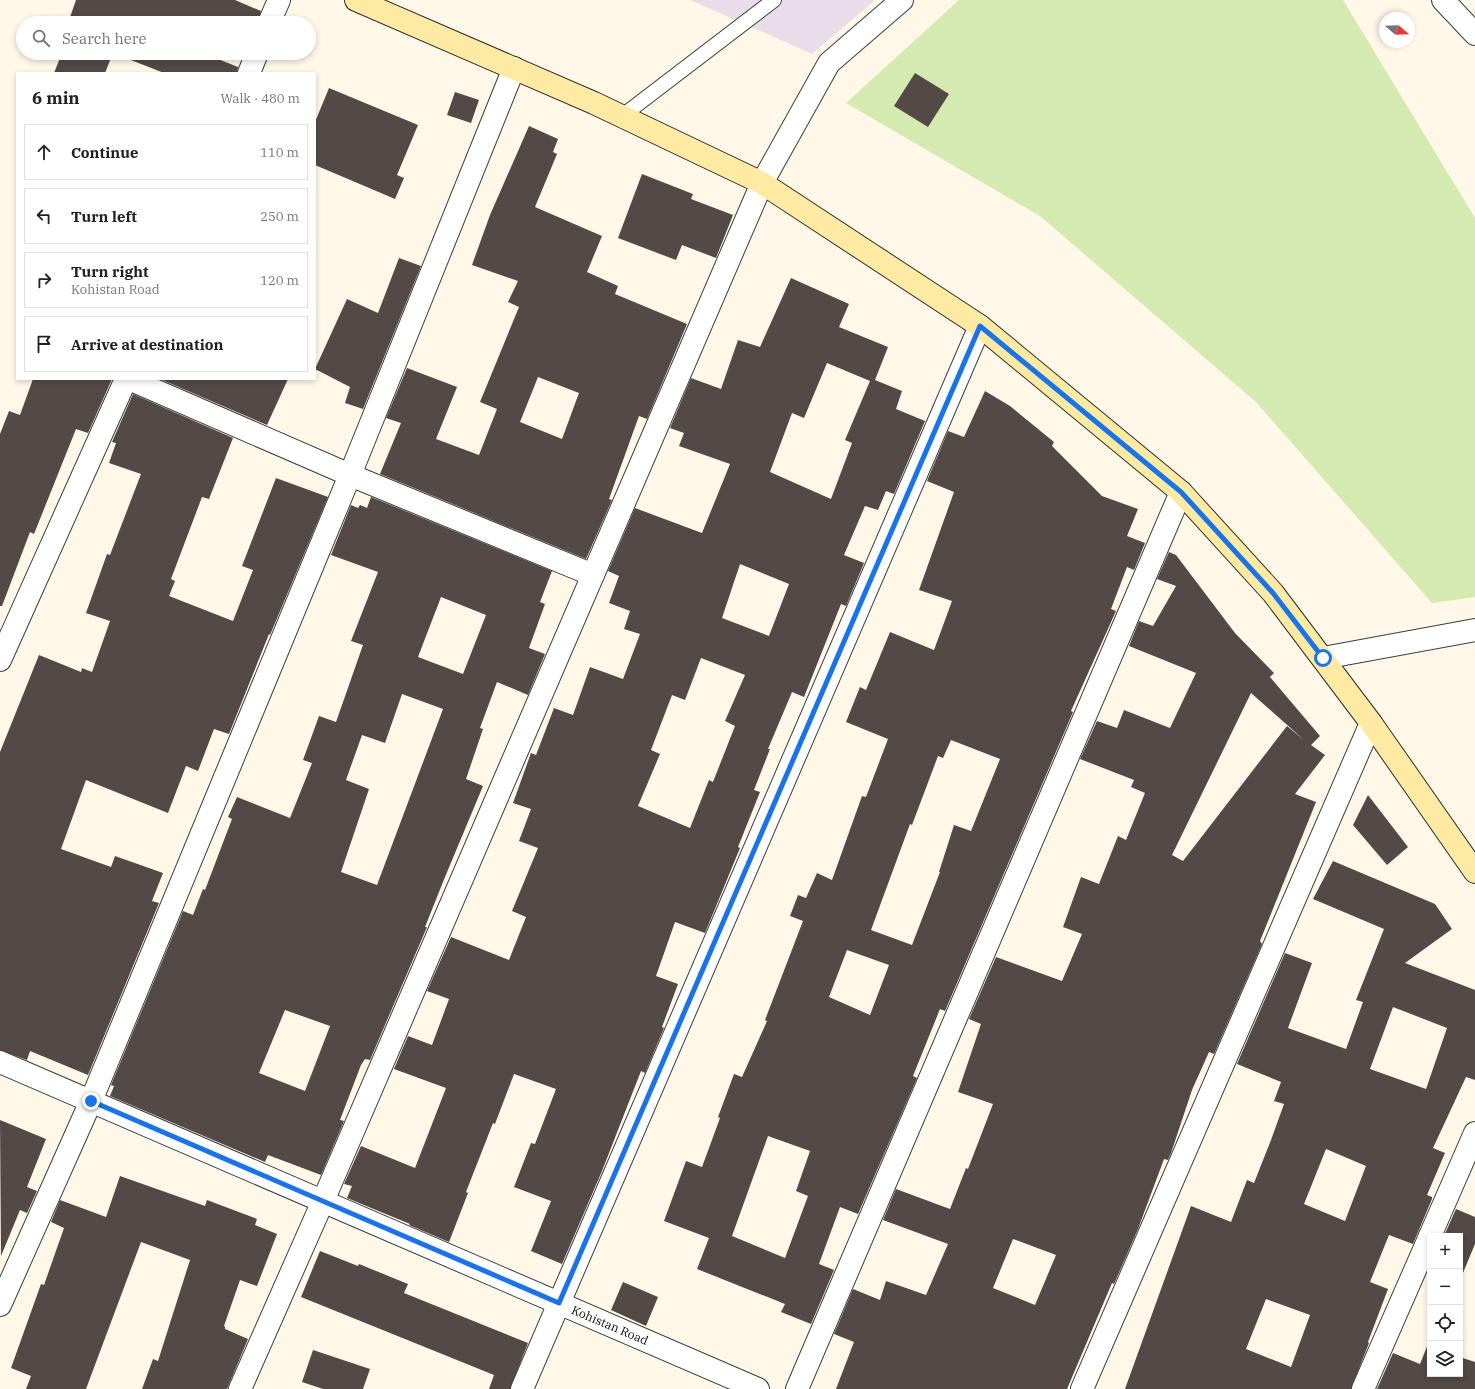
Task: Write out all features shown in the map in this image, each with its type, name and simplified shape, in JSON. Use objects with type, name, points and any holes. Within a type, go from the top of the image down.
[{"type":"main road","points":[[356,0],[594,103],[762,183],[980,326],[1181,492],[1273,593],[1371,723],[1475,872]]},
{"type":"street","points":[[273,16],[279,0]]},
{"type":"street","points":[[240,1389],[323,1201],[762,183],[829,63],[902,0]]},
{"type":"street","points":[[1443,0],[1475,34]]},
{"type":"street","points":[[249,72],[254,60]]},
{"type":"street","points":[[0,1305],[91,1101],[350,475],[514,68]]},
{"type":"street","points":[[522,1389],[980,326]]},
{"type":"street","points":[[0,660],[126,380]]},
{"type":"street","points":[[131,380],[350,475],[593,575]]},
{"type":"street","points":[[797,1389],[1181,492]]},
{"type":"street","points":[[1323,658],[1475,630]]},
{"type":"street","points":[[1082,1389],[1371,723]]},
{"type":"street","name":"Kohistan Road","points":[[0,1062],[758,1389]]},
{"type":"street","points":[[1431,1233],[1475,1133]]},
{"type":"street","points":[[1363,1389],[1427,1243]]},
{"type":"lane","points":[[621,117],[774,0]]},
{"type":"shaded area","points":[[690,0],[875,0],[812,54]]},
{"type":"green space","points":[[959,0],[1343,0],[1475,218],[1475,597],[1432,603],[1256,402],[1040,216],[846,103]]},
{"type":"building","points":[[76,0],[235,0],[261,11],[259,16],[70,16]]},
{"type":"building","points":[[59,60],[110,60],[105,72],[54,72]]},
{"type":"building","points":[[131,60],[220,60],[238,67],[237,72],[161,72]]},
{"type":"building","points":[[915,73],[949,94],[928,127],[894,106]]},
{"type":"building","points":[[329,88],[418,125],[397,175],[404,178],[395,199],[316,165],[316,120]]},
{"type":"building","points":[[455,92],[479,100],[471,123],[447,115]]},
{"type":"building","points":[[529,126],[558,139],[553,152],[557,154],[535,207],[602,236],[587,272],[618,286],[615,294],[687,324],[647,419],[639,416],[609,499],[612,500],[586,559],[380,474],[401,423],[386,418],[407,368],[457,387],[436,439],[479,455],[497,409],[480,402],[519,307],[508,302],[518,281],[472,265],[490,215]],"holes":[[[538,377],[579,393],[562,439],[520,422]]]},
{"type":"building","points":[[642,174],[693,194],[691,199],[733,215],[716,258],[682,245],[676,260],[618,238]]},
{"type":"building","points":[[399,258],[421,266],[363,409],[345,403],[350,387],[316,370],[316,367],[347,299],[378,313]]},
{"type":"building","points":[[791,278],[849,304],[839,327],[888,347],[875,380],[902,391],[896,409],[925,421],[894,494],[886,491],[878,510],[865,506],[844,555],[864,563],[846,606],[841,604],[804,697],[792,692],[768,749],[770,749],[754,790],[760,792],[738,847],[740,848],[705,933],[675,922],[656,976],[678,984],[662,1027],[664,1028],[645,1073],[641,1071],[602,1171],[562,1264],[531,1251],[551,1201],[514,1187],[531,1143],[535,1144],[556,1089],[514,1074],[495,1124],[493,1123],[466,1192],[468,1193],[449,1242],[347,1198],[352,1186],[344,1184],[361,1146],[415,1168],[446,1088],[394,1069],[408,1036],[432,1045],[449,999],[427,991],[451,937],[509,960],[526,917],[512,911],[538,848],[519,841],[531,809],[513,803],[531,753],[536,755],[554,708],[573,715],[590,667],[623,679],[640,634],[624,629],[630,611],[609,603],[619,576],[608,571],[635,508],[702,533],[730,464],[679,446],[684,433],[670,428],[691,378],[721,389],[738,340],[760,347]],"holes":[[[827,363],[870,381],[845,440],[852,443],[831,499],[770,472],[792,413],[804,418]],[[740,564],[789,584],[769,636],[722,618]],[[701,658],[745,675],[725,721],[735,726],[713,782],[709,780],[690,828],[638,806],[660,754],[651,750],[672,695],[685,700]]]},
{"type":"building","points":[[33,380],[112,380],[88,433],[76,429],[34,534],[30,532],[2,606],[0,606],[0,434],[9,411],[20,415]]},
{"type":"building","points":[[162,380],[288,380],[267,425]]},
{"type":"building","points":[[985,391],[1010,406],[1054,442],[1052,446],[1102,496],[1138,509],[1127,536],[1145,543],[1134,570],[1127,567],[1111,609],[1116,611],[1071,711],[1073,712],[945,1011],[940,1009],[913,1076],[917,1078],[858,1214],[840,1207],[819,1264],[834,1270],[811,1324],[781,1312],[785,1304],[697,1269],[709,1238],[664,1221],[686,1161],[702,1167],[734,1074],[742,1077],[767,1021],[765,1020],[803,921],[790,916],[798,895],[806,898],[817,873],[832,880],[862,796],[866,797],[888,739],[846,722],[860,687],[866,690],[890,632],[934,650],[952,601],[919,590],[954,492],[927,481],[948,431],[964,437]],"holes":[[[951,740],[1000,759],[971,831],[954,825],[940,872],[912,945],[871,930],[910,824],[912,825],[938,756],[943,758]],[[847,950],[889,965],[870,1015],[829,997]],[[768,1136],[810,1151],[796,1191],[808,1196],[785,1258],[732,1236]]]},
{"type":"building","points":[[133,394],[233,438],[209,499],[202,497],[171,579],[175,581],[169,596],[233,621],[253,570],[242,566],[276,478],[328,497],[270,635],[269,634],[229,734],[214,729],[198,771],[186,766],[168,813],[86,780],[61,849],[111,867],[115,856],[163,873],[152,901],[159,903],[88,1075],[30,1051],[27,1060],[0,1050],[0,752],[39,655],[81,672],[82,668],[92,672],[110,621],[86,613],[107,554],[110,555],[141,474],[109,463],[116,443],[112,442]]},
{"type":"building","points":[[371,497],[552,571],[540,602],[545,604],[529,648],[545,654],[528,695],[497,682],[480,728],[483,729],[466,779],[483,786],[425,927],[427,927],[370,1060],[365,1059],[361,1065],[340,1120],[344,1121],[321,1175],[268,1155],[265,1162],[110,1096],[114,1086],[111,1085],[183,911],[193,915],[203,889],[205,890],[232,819],[228,817],[237,797],[290,818],[312,763],[303,760],[319,716],[336,722],[363,645],[351,641],[378,572],[331,555],[351,505],[358,508],[360,505],[367,508]],"holes":[[[441,597],[486,615],[463,674],[418,657]],[[402,694],[443,709],[377,885],[341,872],[369,789],[346,780],[362,735],[385,743]],[[285,1010],[330,1026],[305,1091],[259,1073]]]},
{"type":"building","points":[[1169,552],[1176,555],[1235,633],[1274,673],[1270,677],[1320,736],[1311,745],[1325,755],[1295,794],[1316,802],[1260,941],[1262,944],[1214,1054],[1209,1052],[1192,1090],[1171,1153],[1168,1160],[1164,1159],[1138,1229],[1114,1284],[1112,1283],[1067,1389],[836,1389],[854,1342],[834,1334],[853,1289],[880,1300],[886,1281],[926,1295],[948,1244],[883,1220],[896,1189],[950,1209],[966,1168],[968,1169],[993,1104],[958,1092],[981,1024],[969,1019],[996,957],[1062,981],[1082,934],[1063,927],[1081,877],[1099,884],[1118,836],[1126,840],[1145,793],[1131,787],[1134,780],[1080,759],[1097,721],[1117,728],[1124,710],[1170,728],[1196,673],[1129,646],[1139,621],[1153,626],[1176,586],[1157,579]],"holes":[[[1251,693],[1304,740],[1287,726],[1183,861],[1172,855]],[[1013,1239],[1056,1255],[1035,1305],[993,1288]]]},
{"type":"building","points":[[1368,795],[1408,847],[1387,865],[1353,825]]},
{"type":"building","points":[[1333,861],[1435,904],[1452,929],[1405,963],[1475,990],[1475,1080],[1466,1077],[1433,1148],[1445,1153],[1427,1195],[1432,1197],[1432,1199],[1413,1244],[1389,1235],[1370,1282],[1388,1289],[1351,1389],[1125,1389],[1191,1206],[1231,1222],[1247,1180],[1254,1183],[1271,1140],[1284,1104],[1274,1101],[1281,1082],[1237,1064],[1285,953],[1312,963],[1288,1028],[1346,1049],[1363,1002],[1356,1000],[1384,929],[1313,899]],"holes":[[[1393,1007],[1447,1028],[1426,1089],[1370,1069]],[[1326,1149],[1366,1166],[1345,1221],[1304,1204]],[[1266,1299],[1310,1315],[1291,1367],[1246,1349]]]},
{"type":"building","points":[[0,1120],[46,1139],[27,1187],[37,1191],[27,1213],[20,1210],[1,1256]]},
{"type":"building","points":[[120,1176],[205,1206],[207,1200],[257,1219],[255,1225],[277,1234],[257,1286],[240,1280],[224,1326],[225,1329],[248,1339],[227,1389],[142,1389],[153,1359],[158,1361],[190,1260],[141,1242],[86,1389],[26,1389],[31,1376],[11,1368],[41,1284],[44,1285],[64,1228],[51,1222],[60,1200],[106,1217]]},
{"type":"building","points":[[1456,1209],[1475,1217],[1475,1244],[1463,1273],[1463,1233],[1445,1233]]},
{"type":"building","points":[[320,1251],[358,1266],[359,1264],[408,1284],[404,1293],[528,1343],[510,1389],[489,1389],[494,1375],[301,1297]]},
{"type":"building","points":[[623,1282],[658,1297],[646,1326],[611,1310]]},
{"type":"building","points":[[1427,1346],[1427,1377],[1463,1377],[1463,1358],[1475,1362],[1475,1389],[1377,1389],[1393,1353],[1420,1364]]},
{"type":"building","points":[[313,1350],[370,1369],[363,1389],[323,1389],[302,1382]]},
{"type":"route","points":[[91,1101],[559,1303],[980,326],[1181,492],[1273,593],[1323,658]]}]
